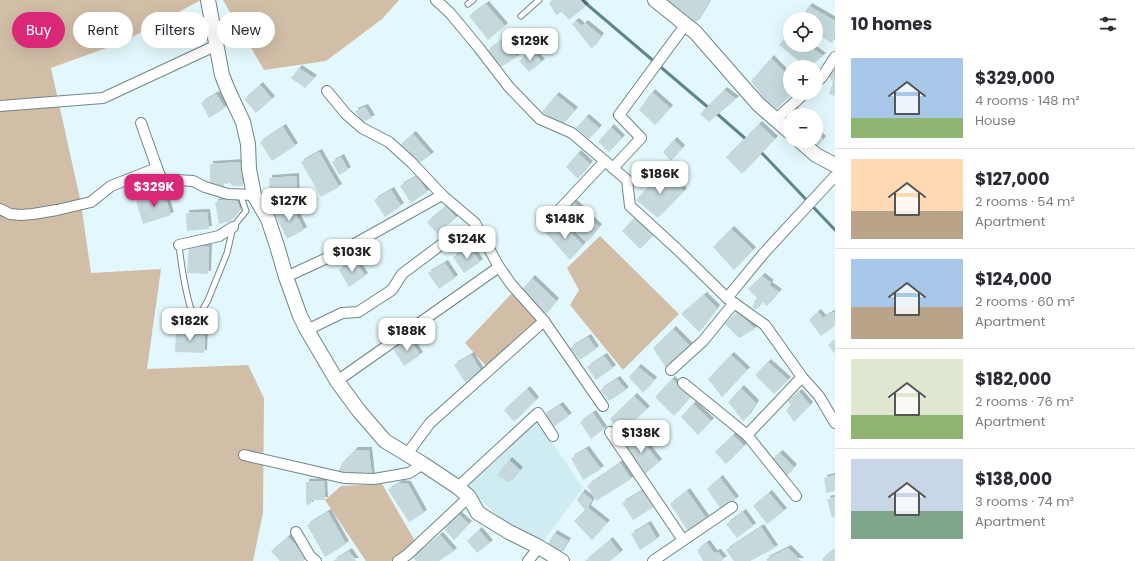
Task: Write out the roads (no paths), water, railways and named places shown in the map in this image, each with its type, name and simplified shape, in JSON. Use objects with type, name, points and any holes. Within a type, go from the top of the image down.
[{"type":"street","points":[[0,106],[103,98],[217,45],[208,0]]},
{"type":"street","points":[[436,0],[450,13],[509,87],[540,118],[572,133],[627,180],[630,206],[730,301],[765,325],[802,377],[819,396],[835,423]]},
{"type":"street","points":[[655,0],[695,32],[758,104],[783,126]]},
{"type":"street","points":[[548,222],[609,164],[641,138],[619,115],[686,24]]},
{"type":"street","points":[[218,48],[222,75],[242,122],[248,144],[249,169],[247,195],[268,219],[286,277],[307,330],[337,381],[359,411],[385,441],[458,487],[469,497],[478,513],[509,532],[539,546],[562,561]]},
{"type":"street","points":[[823,76],[835,57]]},
{"type":"street","points":[[327,91],[346,114],[362,128],[389,142],[412,163],[442,196],[475,223],[510,284],[544,321],[603,406]]},
{"type":"street","points":[[775,120],[797,100]]},
{"type":"street","points":[[141,123],[162,181],[193,181],[205,187],[228,194],[247,195]]},
{"type":"street","points":[[808,148],[816,155],[835,165]]},
{"type":"street","points":[[0,209],[10,214],[21,215],[57,210],[91,202],[111,186],[157,168]]},
{"type":"street","points":[[671,370],[703,341],[764,253],[835,176]]},
{"type":"street","points":[[286,277],[340,252],[442,196]]},
{"type":"street","points":[[179,245],[219,236],[233,227]]},
{"type":"street","points":[[307,330],[342,313],[358,312],[392,290],[402,274],[450,238]]},
{"type":"street","points":[[337,381],[499,267]]},
{"type":"street","points":[[409,456],[410,450],[430,424],[544,321]]},
{"type":"street","points":[[747,434],[802,377]]},
{"type":"street","points":[[683,383],[747,434],[796,496]]},
{"type":"street","points":[[458,487],[538,413],[553,436]]},
{"type":"street","points":[[610,432],[683,540]]},
{"type":"street","points":[[244,455],[344,478],[374,480],[409,473],[423,464]]},
{"type":"street","points":[[398,561],[407,555],[469,497]]},
{"type":"street","points":[[653,561],[732,507]]},
{"type":"street","points":[[296,532],[310,556],[316,561]]},
{"type":"street","points":[[528,561],[539,546]]},
{"type":"lane","points":[[468,4],[473,0]]},
{"type":"lane","points":[[521,16],[539,0]]},
{"type":"lane","points":[[179,245],[183,278],[196,324],[208,300],[227,253],[233,227],[246,211],[247,195]]},
{"type":"waterway","points":[[582,0],[710,109]]},
{"type":"waterway","points":[[715,112],[747,140]]},
{"type":"waterway","points":[[759,150],[835,230]]}]
